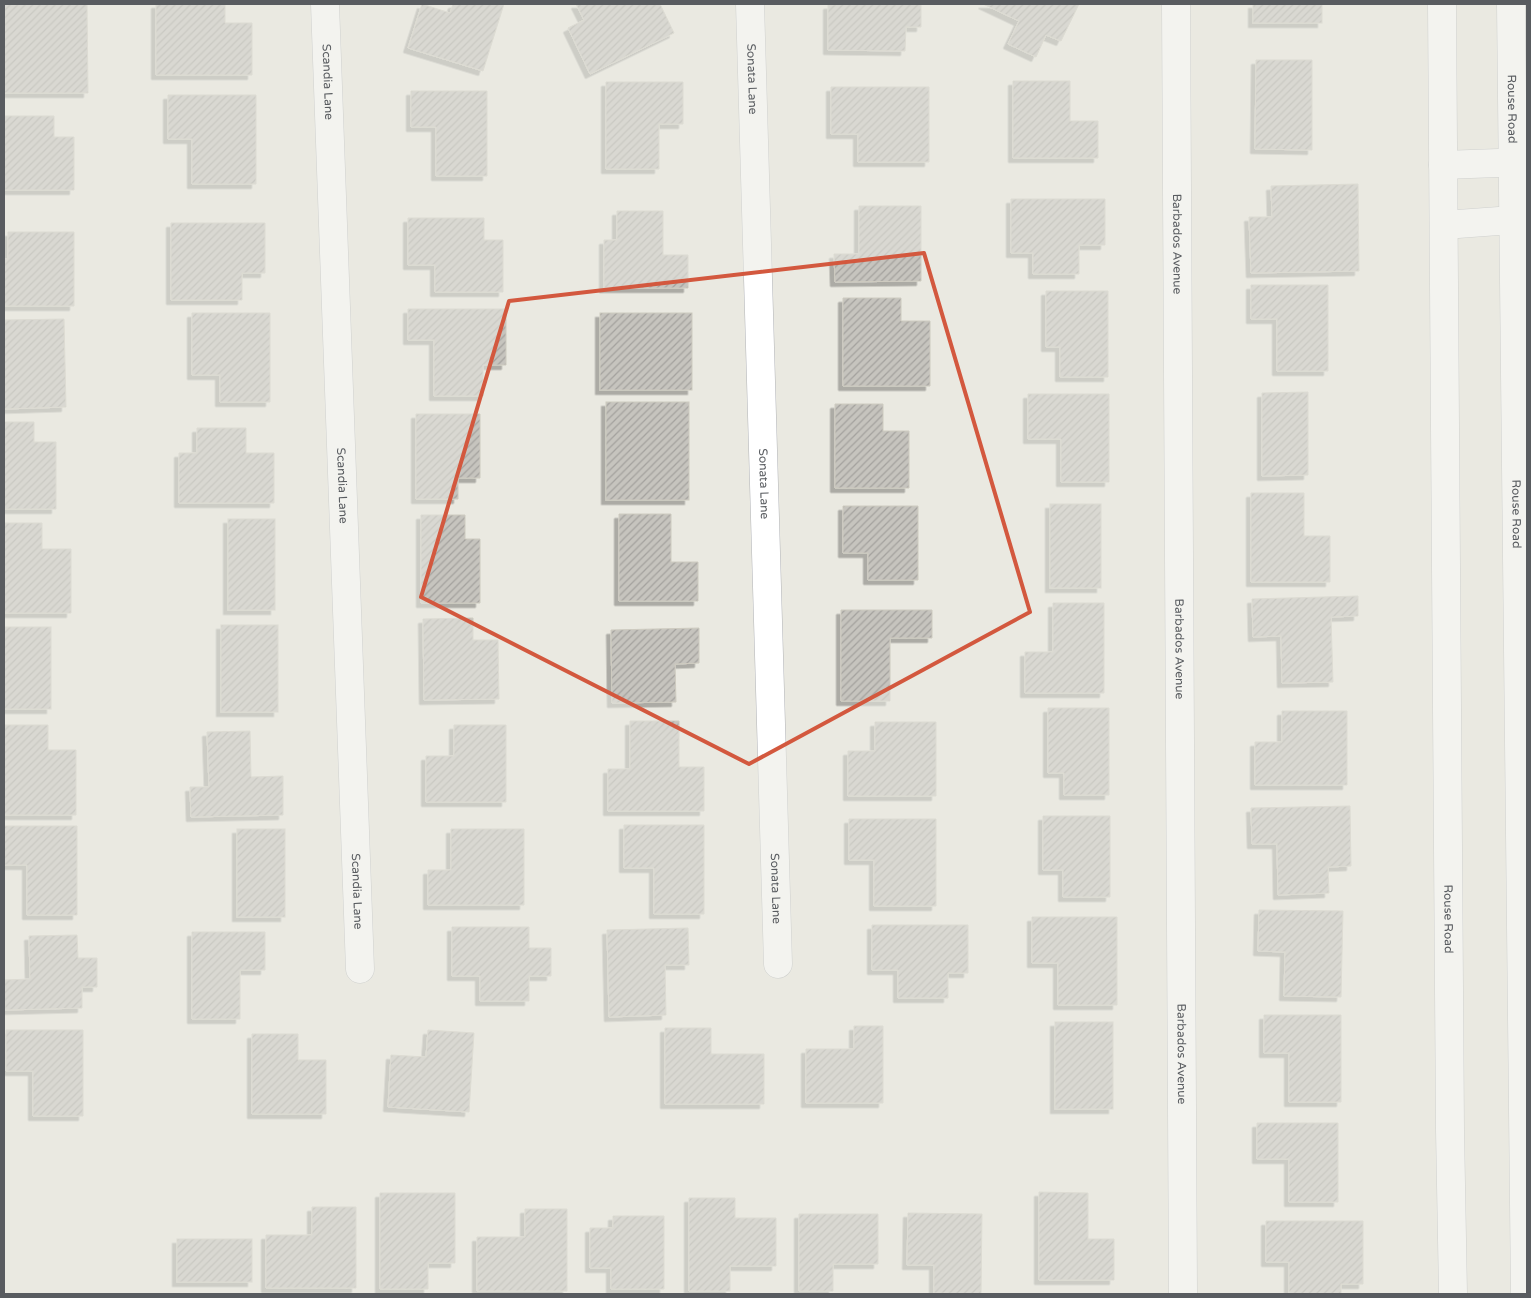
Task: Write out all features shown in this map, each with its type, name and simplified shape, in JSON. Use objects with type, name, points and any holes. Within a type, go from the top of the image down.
[{"type":"street","name":"Scandia Lane","points":[[325,4],[360,969]]},
{"type":"street","name":"Sonata Lane","points":[[750,4],[778,964]]},
{"type":"street","name":"Barbados Avenue","points":[[1176,4],[1184,1294]]},
{"type":"street","name":"Rouse Road","points":[[1442,4],[1450,1120],[1453,1294]]},
{"type":"street","name":"Rouse Road","points":[[1511,4],[1520,220],[1525,1294]]},
{"type":"street","points":[[1443,165],[1519,162]]},
{"type":"street","points":[[1444,225],[1520,220]]},
{"type":"highlighted area","points":[[924,253],[1030,612],[749,764],[421,597],[509,301]]},
{"type":"building","points":[[4,4],[87,4],[88,93],[4,93]]},
{"type":"building","points":[[156,4],[225,4],[225,23],[252,23],[252,75],[156,75]]},
{"type":"building","points":[[422,4],[450,13],[453,4],[504,4],[483,71],[408,48]]},
{"type":"building","points":[[576,4],[660,4],[674,33],[590,74],[568,28],[584,20]]},
{"type":"building","points":[[921,4],[921,27],[906,27],[905,51],[828,50],[828,5]]},
{"type":"building","points":[[983,4],[1079,4],[1061,41],[1046,35],[1036,57],[1008,44],[1019,21]]},
{"type":"building","points":[[1253,4],[1322,4],[1322,23],[1253,23]]},
{"type":"building","points":[[1256,60],[1312,60],[1312,150],[1255,149]]},
{"type":"building","points":[[1013,81],[1070,81],[1070,121],[1098,121],[1098,158],[1013,158]]},
{"type":"building","points":[[606,82],[683,82],[683,124],[659,124],[659,169],[606,169]]},
{"type":"building","points":[[831,87],[929,87],[929,162],[858,162],[858,134],[831,134]]},
{"type":"building","points":[[411,91],[487,91],[487,176],[436,176],[436,127],[411,127]]},
{"type":"building","points":[[168,95],[256,95],[256,184],[192,184],[192,139],[168,139]]},
{"type":"building","points":[[4,116],[54,116],[54,137],[74,137],[74,190],[4,190]]},
{"type":"building","points":[[1358,184],[1359,271],[1251,273],[1249,217],[1272,217],[1271,186]]},
{"type":"building","points":[[1011,199],[1105,199],[1105,245],[1079,245],[1079,274],[1033,274],[1033,253],[1011,253]]},
{"type":"building","points":[[859,206],[921,206],[921,281],[835,282],[834,254],[859,254]]},
{"type":"building","points":[[617,211],[663,211],[663,255],[688,255],[688,288],[604,288],[604,240],[617,240]]},
{"type":"building","points":[[408,218],[484,218],[484,240],[503,240],[503,292],[435,292],[435,265],[408,265]]},
{"type":"building","points":[[171,223],[265,223],[265,273],[242,273],[242,300],[171,300]]},
{"type":"building","points":[[8,232],[74,232],[74,306],[4,306],[4,259],[8,259]]},
{"type":"building","points":[[1251,285],[1328,285],[1328,371],[1277,371],[1277,319],[1251,319]]},
{"type":"building","points":[[1046,291],[1108,291],[1108,377],[1060,377],[1060,347],[1046,347]]},
{"type":"building","points":[[843,298],[901,298],[901,321],[930,321],[930,386],[843,386]]},
{"type":"building","points":[[408,309],[506,309],[506,365],[483,365],[483,396],[434,396],[434,340],[408,340]]},
{"type":"building","points":[[192,313],[270,313],[270,402],[220,402],[220,375],[192,375]]},
{"type":"building","points":[[600,313],[692,313],[692,390],[600,390]]},
{"type":"building","points":[[64,319],[66,407],[4,409],[4,320]]},
{"type":"building","points":[[1308,392],[1308,475],[1262,476],[1262,393]]},
{"type":"building","points":[[1028,394],[1109,394],[1109,482],[1061,482],[1061,439],[1028,439]]},
{"type":"building","points":[[606,402],[689,402],[689,500],[606,500]]},
{"type":"building","points":[[835,404],[883,404],[883,431],[909,431],[909,488],[835,488]]},
{"type":"building","points":[[416,414],[480,414],[480,478],[458,478],[458,499],[416,499]]},
{"type":"building","points":[[4,422],[34,422],[34,442],[56,442],[56,509],[4,509]]},
{"type":"building","points":[[197,428],[246,428],[246,453],[274,453],[274,503],[179,503],[179,453],[197,453]]},
{"type":"building","points":[[1251,493],[1304,493],[1304,536],[1330,536],[1330,582],[1251,582]]},
{"type":"building","points":[[1050,504],[1101,504],[1101,588],[1050,588]]},
{"type":"building","points":[[843,506],[918,506],[918,580],[868,580],[868,553],[843,553]]},
{"type":"building","points":[[619,514],[671,514],[671,562],[698,562],[698,601],[619,601]]},
{"type":"building","points":[[421,515],[465,515],[465,539],[480,539],[480,603],[421,603]]},
{"type":"building","points":[[228,519],[275,519],[275,610],[228,610]]},
{"type":"building","points":[[4,523],[42,523],[42,549],[71,549],[71,613],[4,613]]},
{"type":"building","points":[[1358,596],[1358,616],[1331,617],[1333,682],[1282,683],[1281,636],[1253,637],[1252,599]]},
{"type":"building","points":[[1053,603],[1104,603],[1104,693],[1025,693],[1025,652],[1053,652]]},
{"type":"building","points":[[841,610],[932,610],[932,638],[890,638],[890,701],[841,701]]},
{"type":"building","points":[[473,618],[473,640],[498,640],[499,699],[424,700],[423,619]]},
{"type":"building","points":[[221,625],[278,625],[278,712],[221,712]]},
{"type":"building","points":[[4,627],[51,627],[51,709],[4,709]]},
{"type":"building","points":[[699,628],[699,663],[675,664],[676,702],[612,703],[611,630]]},
{"type":"building","points":[[1048,708],[1109,708],[1109,795],[1064,795],[1064,773],[1048,773]]},
{"type":"building","points":[[1282,711],[1347,711],[1347,785],[1255,785],[1255,742],[1282,742]]},
{"type":"building","points":[[630,721],[679,721],[679,767],[704,767],[704,811],[608,811],[608,769],[630,769]]},
{"type":"building","points":[[875,722],[936,722],[936,796],[848,796],[848,751],[875,751]]},
{"type":"building","points":[[4,725],[48,725],[48,750],[76,750],[76,815],[4,815]]},
{"type":"building","points":[[454,725],[506,725],[506,802],[426,802],[426,756],[454,756]]},
{"type":"building","points":[[250,731],[251,777],[283,776],[283,815],[191,817],[190,787],[209,787],[207,732]]},
{"type":"building","points":[[1350,806],[1351,866],[1328,867],[1329,893],[1278,895],[1277,844],[1252,844],[1251,808]]},
{"type":"building","points":[[1043,816],[1110,816],[1110,897],[1063,897],[1063,870],[1043,870]]},
{"type":"building","points":[[849,819],[936,819],[936,906],[874,906],[874,860],[849,860]]},
{"type":"building","points":[[624,825],[704,825],[704,914],[654,914],[654,868],[624,868]]},
{"type":"building","points":[[4,826],[77,826],[77,915],[27,915],[27,865],[4,865]]},
{"type":"building","points":[[237,829],[285,829],[285,917],[237,917]]},
{"type":"building","points":[[451,829],[524,829],[524,905],[428,905],[428,870],[451,870]]},
{"type":"building","points":[[1259,910],[1343,911],[1341,997],[1284,996],[1285,952],[1258,951]]},
{"type":"building","points":[[1032,917],[1117,917],[1117,1005],[1058,1005],[1058,963],[1032,963]]},
{"type":"building","points":[[872,925],[968,925],[968,973],[948,973],[948,998],[898,998],[898,970],[872,970]]},
{"type":"building","points":[[452,927],[529,927],[529,948],[551,948],[551,976],[529,976],[529,1001],[480,1001],[480,976],[452,976]]},
{"type":"building","points":[[688,928],[689,965],[665,965],[666,1015],[609,1017],[607,930]]},
{"type":"building","points":[[192,932],[265,932],[265,970],[240,970],[240,1019],[192,1019]]},
{"type":"building","points":[[77,935],[78,958],[97,958],[97,987],[82,987],[82,1008],[5,1010],[4,980],[30,979],[29,936]]},
{"type":"building","points":[[1264,1015],[1341,1015],[1341,1102],[1289,1102],[1289,1053],[1264,1053]]},
{"type":"building","points":[[1055,1022],[1113,1022],[1113,1109],[1055,1109]]},
{"type":"building","points":[[854,1026],[883,1026],[883,1103],[806,1103],[806,1049],[854,1049]]},
{"type":"building","points":[[665,1028],[711,1028],[711,1054],[764,1054],[764,1104],[665,1104]]},
{"type":"building","points":[[6,1030],[83,1030],[83,1116],[33,1116],[33,1071],[6,1071]]},
{"type":"building","points":[[428,1030],[474,1033],[469,1112],[388,1107],[391,1055],[426,1057]]},
{"type":"building","points":[[252,1034],[298,1034],[298,1060],[326,1060],[326,1114],[252,1114]]},
{"type":"building","points":[[1257,1123],[1338,1123],[1338,1202],[1289,1202],[1289,1159],[1257,1159]]},
{"type":"building","points":[[1039,1192],[1088,1193],[1088,1239],[1114,1239],[1114,1280],[1039,1280]]},
{"type":"building","points":[[380,1193],[455,1193],[455,1263],[428,1263],[428,1289],[380,1289]]},
{"type":"building","points":[[689,1198],[735,1198],[735,1218],[776,1218],[776,1266],[730,1266],[730,1291],[689,1291]]},
{"type":"building","points":[[312,1207],[356,1207],[356,1288],[266,1288],[266,1235],[312,1235]]},
{"type":"building","points":[[525,1209],[567,1209],[567,1291],[477,1291],[477,1237],[525,1237]]},
{"type":"building","points":[[908,1213],[982,1214],[981,1294],[934,1293],[934,1265],[907,1265]]},
{"type":"building","points":[[799,1214],[878,1214],[878,1264],[833,1264],[833,1291],[799,1291]]},
{"type":"building","points":[[613,1216],[664,1216],[664,1289],[611,1289],[611,1268],[590,1268],[590,1228],[613,1228]]},
{"type":"building","points":[[1266,1221],[1363,1221],[1363,1284],[1341,1284],[1341,1294],[1289,1294],[1289,1262],[1266,1262]]},
{"type":"building","points":[[177,1239],[252,1239],[252,1282],[177,1282]]}]
